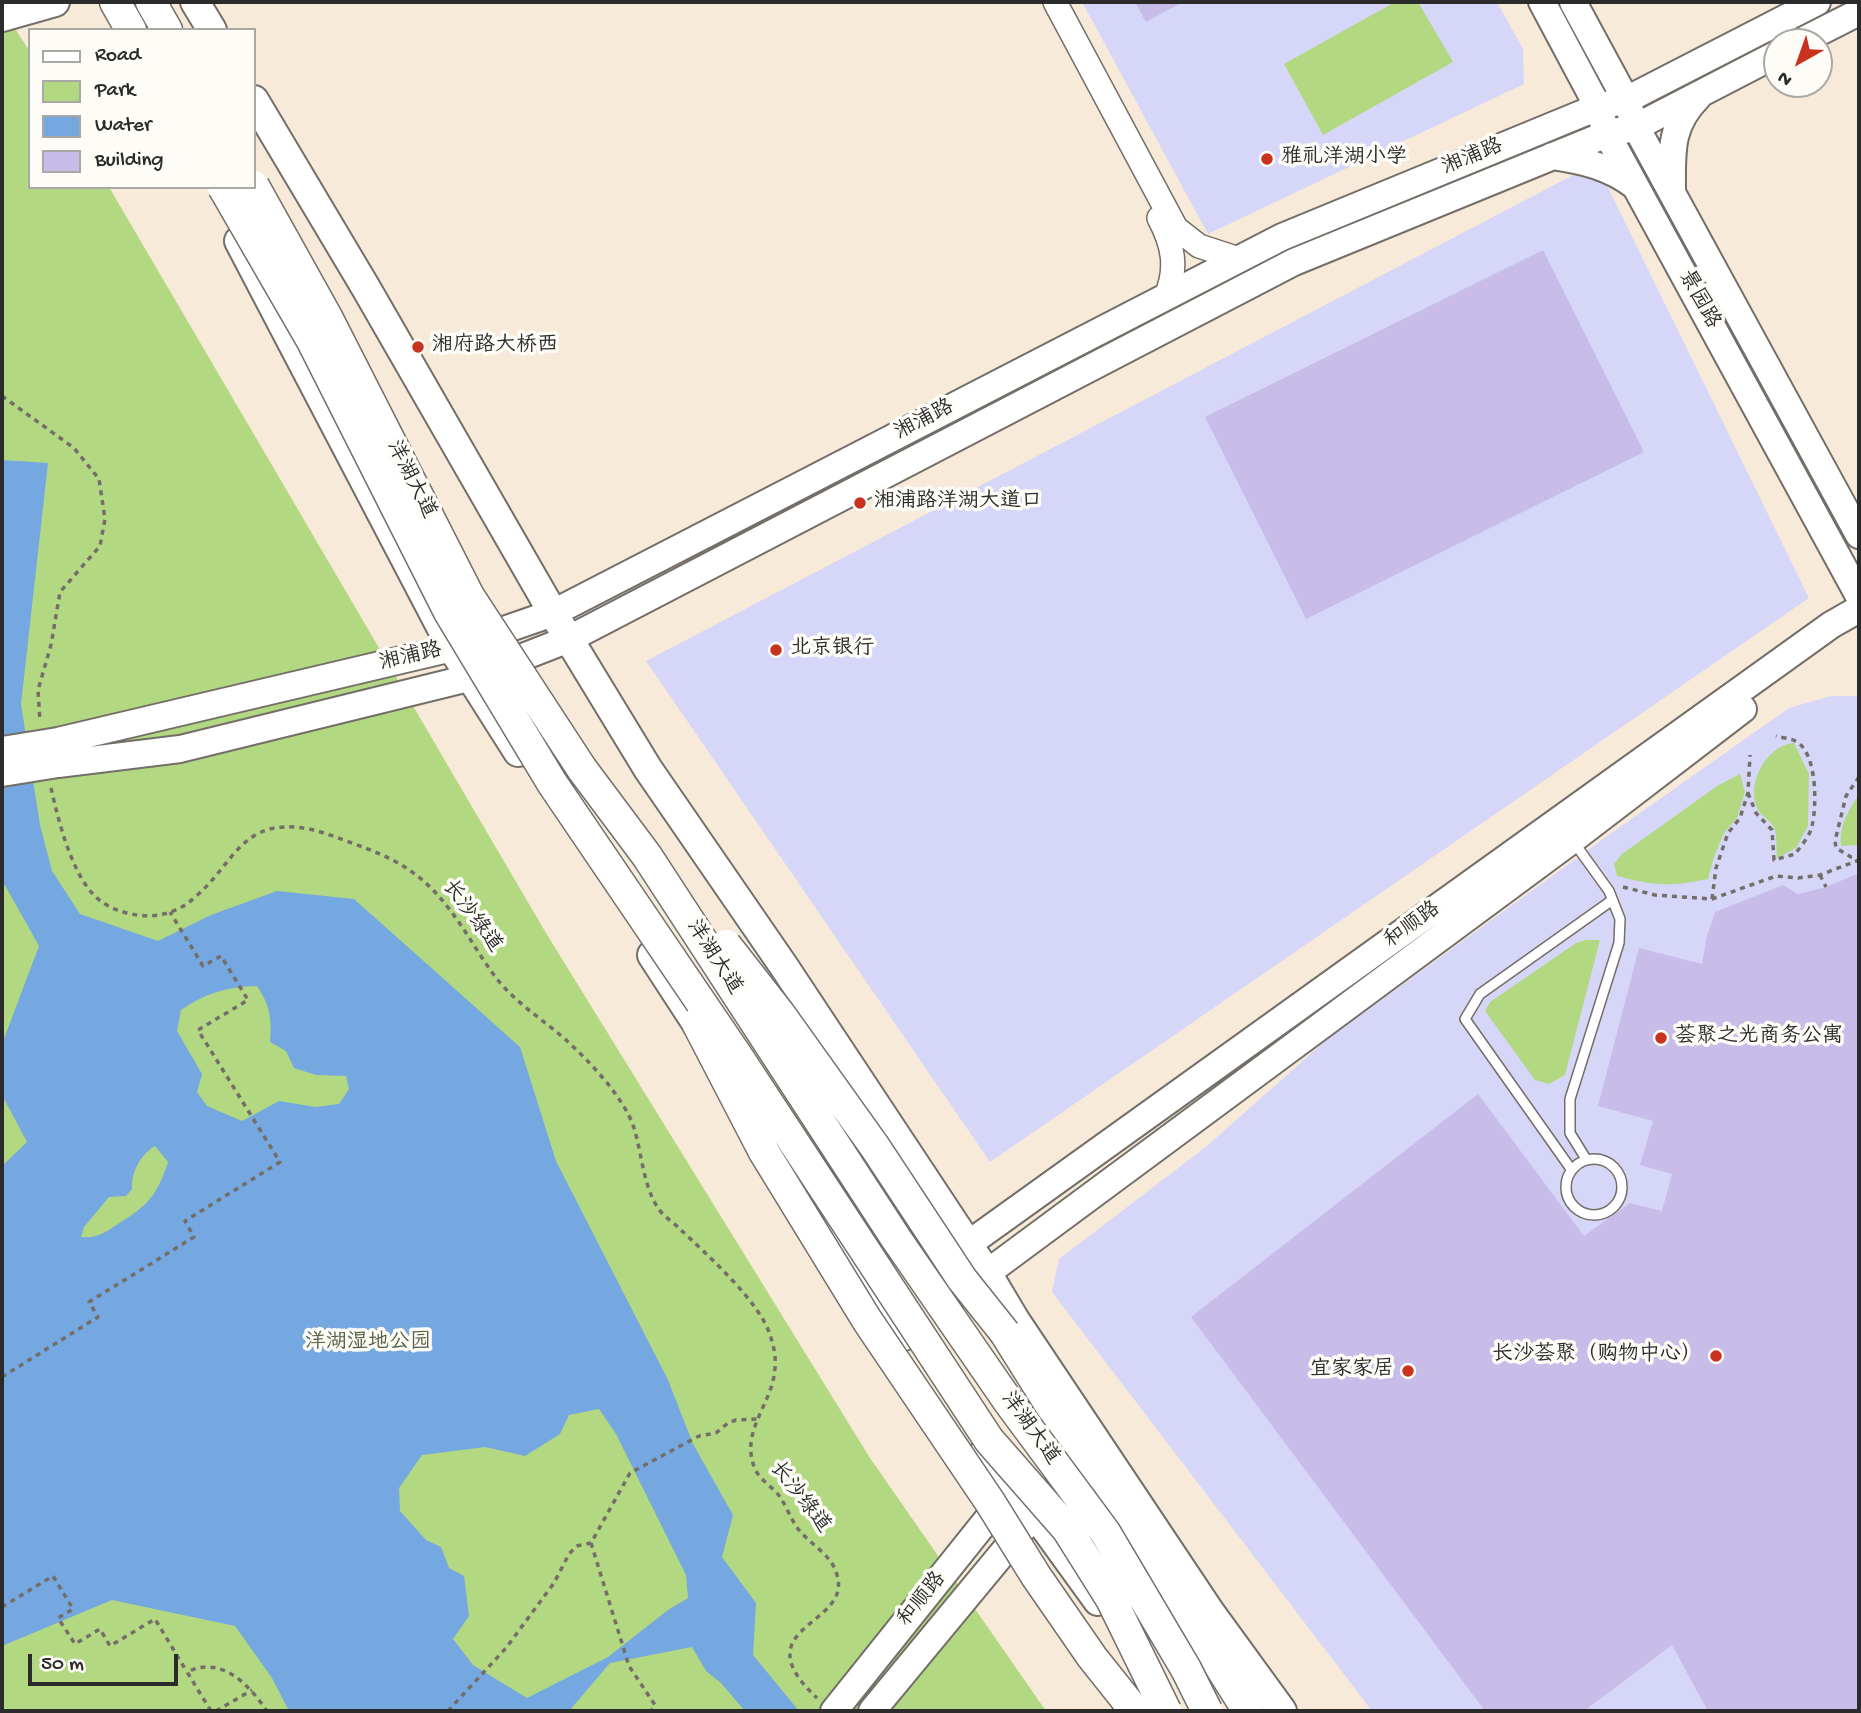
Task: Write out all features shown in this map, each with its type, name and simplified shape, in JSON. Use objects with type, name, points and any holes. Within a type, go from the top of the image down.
[{"type":"highway","points":[[115,2],[129,28]]},
{"type":"highway","points":[[151,2],[166,28]]},
{"type":"highway","name":"洋湖大道","points":[[224,189],[312,341],[449,612],[552,783],[745,1068],[989,1440],[1067,1529],[1111,1599],[1166,1711]]},
{"type":"highway","name":"洋湖大道","points":[[256,189],[327,317],[469,596],[582,769],[647,856],[897,1240],[1008,1401],[1105,1532],[1207,1711]]},
{"type":"highway","points":[[647,856],[699,910],[780,1014],[875,1147],[962,1279],[1005,1333],[1072,1440],[1107,1482],[1248,1709]]},
{"type":"highway","points":[[604,862],[642,918],[764,1152],[859,1308],[990,1502],[1035,1576],[1092,1657],[1135,1711]]},
{"type":"main road","points":[[2,17],[55,2]]},
{"type":"main road","points":[[195,2],[211,28]]},
{"type":"main road","name":"景园路","points":[[1542,2],[1598,107],[1607,134],[1859,596]]},
{"type":"main road","name":"景园路","points":[[1573,2],[1626,100],[1636,127],[1859,535]]},
{"type":"main road","name":"湘浦路","points":[[2,773],[52,753],[452,648],[553,613],[1282,237],[1598,107],[1626,100],[1817,2]]},
{"type":"main road","points":[[1828,28],[1859,12]]},
{"type":"main road","name":"湘浦路","points":[[2,750],[52,753],[180,749],[469,678],[569,639],[1294,262],[1607,134],[1636,127],[1763,61]]},
{"type":"main road","points":[[1672,193],[1672,148],[1678,123],[1689,106],[1703,93]]},
{"type":"main road","points":[[256,103],[553,613],[649,769],[783,965],[1210,1612],[1282,1711]]},
{"type":"main road","points":[[1552,156],[1585,162],[1618,173],[1636,187]]},
{"type":"main road","points":[[212,189],[469,678],[967,1430],[1034,1514],[1177,1711]]},
{"type":"main road","name":"和顺路","points":[[967,1245],[1831,625],[1859,609]]},
{"type":"main road","name":"和顺路","points":[[987,1273],[1572,840],[1838,637],[1859,625]]},
{"type":"main road","name":"和顺路","points":[[831,1707],[1012,1489]]},
{"type":"main road","name":"和顺路","points":[[872,1711],[1034,1514]]},
{"type":"street","points":[[1044,2],[1167,233],[1174,267],[1166,296]]},
{"type":"street","points":[[1055,2],[1176,228],[1199,246],[1238,259]]},
{"type":"lane","points":[[1572,840],[1609,891],[1620,919],[1619,943],[1570,1099],[1570,1133],[1586,1159]]},
{"type":"lane","points":[[1571,1169],[1465,1019],[1480,994],[1611,901]]},
{"type":"lane","points":[[1586,1159],[1605,1161],[1619,1173],[1622,1192],[1612,1209],[1595,1215],[1586,1214],[1571,1203],[1566,1186],[1571,1169],[1586,1159]]},
{"type":"path","name":"长沙绿道","points":[[2,396],[74,448],[99,479],[105,519],[100,546],[60,592],[51,645],[38,691],[52,753],[56,810],[78,871],[92,894],[107,906],[126,913],[151,917],[170,912],[195,898],[237,847],[252,836],[274,827],[308,829],[392,857],[421,878],[449,908],[499,981],[516,999],[565,1040],[605,1079],[633,1124],[648,1185],[658,1209],[756,1306],[771,1336],[775,1368],[770,1388],[752,1430],[749,1451],[756,1472],[778,1494],[799,1530],[833,1564],[839,1580],[835,1598],[826,1610],[795,1636],[790,1649],[790,1665],[802,1684],[831,1707]]},
{"type":"path","points":[[1748,793],[1756,813],[1772,830],[1774,860],[1795,854],[1812,827],[1812,767],[1802,746],[1796,741],[1776,736]]},
{"type":"path","points":[[1712,899],[1716,868],[1728,833],[1740,818],[1748,793],[1750,755]]},
{"type":"path","points":[[1859,777],[1846,796],[1835,841],[1836,848],[1859,859]]},
{"type":"path","points":[[1619,884],[1626,889],[1655,895],[1712,899],[1776,876],[1798,878],[1820,875],[1859,859]]},
{"type":"path","points":[[1820,875],[1826,887]]},
{"type":"path","points":[[2,1377],[98,1317],[89,1302],[194,1237],[185,1221],[280,1161],[198,1030],[247,999],[221,956],[203,966],[170,912]]},
{"type":"path","points":[[448,1711],[506,1648],[554,1583],[569,1554],[577,1546],[590,1543],[630,1473],[699,1436],[716,1433],[728,1423],[757,1419]]},
{"type":"path","points":[[590,1543],[629,1666],[655,1705],[651,1711]]},
{"type":"path","points":[[2,1607],[53,1576],[73,1609],[58,1618],[75,1644],[100,1629],[110,1646],[155,1619],[214,1711],[252,1690]]},
{"type":"path","points":[[187,1672],[195,1668],[215,1668],[233,1673],[252,1690],[267,1711]]},
{"type":"shaded area","name":"雅礼洋湖小学","points":[[1082,2],[1497,2],[1523,49],[1524,84],[1208,234]]},
{"type":"shaded area","points":[[1596,163],[1809,598],[990,1162],[646,661]]},
{"type":"shaded area","points":[[1831,696],[1859,696],[1859,1711],[1372,1711],[1052,1292],[1059,1259],[1207,1146],[1325,1041],[1789,708]]},
{"type":"green space","points":[[1395,2],[1418,2],[1453,62],[1323,135],[1284,64]]},
{"type":"green space","name":"洋湖湿地公园","points":[[2,8],[28,49],[28,189],[110,189],[546,933],[870,1458],[1046,1711],[2,1711]]},
{"type":"green space","points":[[1794,743],[1809,774],[1808,826],[1796,848],[1777,858],[1775,830],[1758,810],[1754,789],[1756,778],[1767,758],[1784,745]]},
{"type":"green space","points":[[1740,774],[1745,792],[1737,818],[1724,833],[1708,879],[1662,884],[1617,876],[1614,864],[1622,854],[1717,786]]},
{"type":"green space","points":[[1859,795],[1859,845],[1841,846],[1845,819]]},
{"type":"green space","points":[[1600,940],[1565,1075],[1549,1084],[1535,1080],[1485,1011],[1490,1002],[1576,943]]},
{"type":"water","points":[[2,460],[48,463],[21,704],[40,825],[52,871],[80,914],[158,941],[211,915],[277,891],[354,899],[520,1047],[556,1161],[668,1380],[693,1444],[733,1515],[722,1557],[756,1603],[753,1655],[799,1711],[745,1711],[721,1683],[706,1671],[692,1647],[610,1663],[569,1711],[289,1711],[272,1678],[235,1626],[112,1600],[2,1646],[2,1166],[27,1142],[2,1095],[2,1044],[39,946],[2,880]],"holes":[[[257,986],[269,1013],[270,1042],[286,1051],[294,1068],[316,1075],[346,1076],[349,1089],[339,1104],[315,1107],[279,1101],[242,1121],[207,1106],[197,1092],[202,1074],[177,1031],[181,1010],[217,992]],[[155,1146],[168,1162],[151,1197],[139,1210],[107,1231],[97,1236],[81,1237],[84,1227],[109,1197],[126,1196],[132,1189],[135,1170]],[[599,1409],[616,1434],[686,1575],[688,1598],[668,1610],[608,1657],[527,1698],[473,1665],[453,1639],[469,1616],[464,1576],[449,1568],[441,1547],[426,1540],[400,1511],[399,1488],[422,1455],[485,1447],[525,1456],[560,1434],[569,1415]]]},
{"type":"building","points":[[1135,2],[1183,2],[1146,22]]},
{"type":"building","points":[[1543,250],[1644,452],[1306,619],[1205,417]]},
{"type":"building","points":[[1859,873],[1859,1711],[1708,1711],[1672,1645],[1584,1711],[1485,1711],[1191,1317],[1478,1094],[1584,1236],[1630,1203],[1662,1211],[1672,1174],[1640,1165],[1653,1121],[1598,1106],[1639,948],[1702,964],[1715,912],[1783,885],[1798,894],[1826,887]]},
{"type":"place","name":"雅礼洋湖小学","points":[[1267,159]]},
{"type":"place","name":"湘府路大桥西","points":[[418,347]]},
{"type":"place","name":"湘浦路洋湖大道口","points":[[860,503]]},
{"type":"place","name":"北京银行","points":[[776,650]]},
{"type":"place","name":"荟聚之光商务公寓","points":[[1661,1038]]},
{"type":"place","name":"长沙荟聚（购物中心）","points":[[1716,1356]]},
{"type":"place","name":"宜家家居","points":[[1408,1371]]}]
